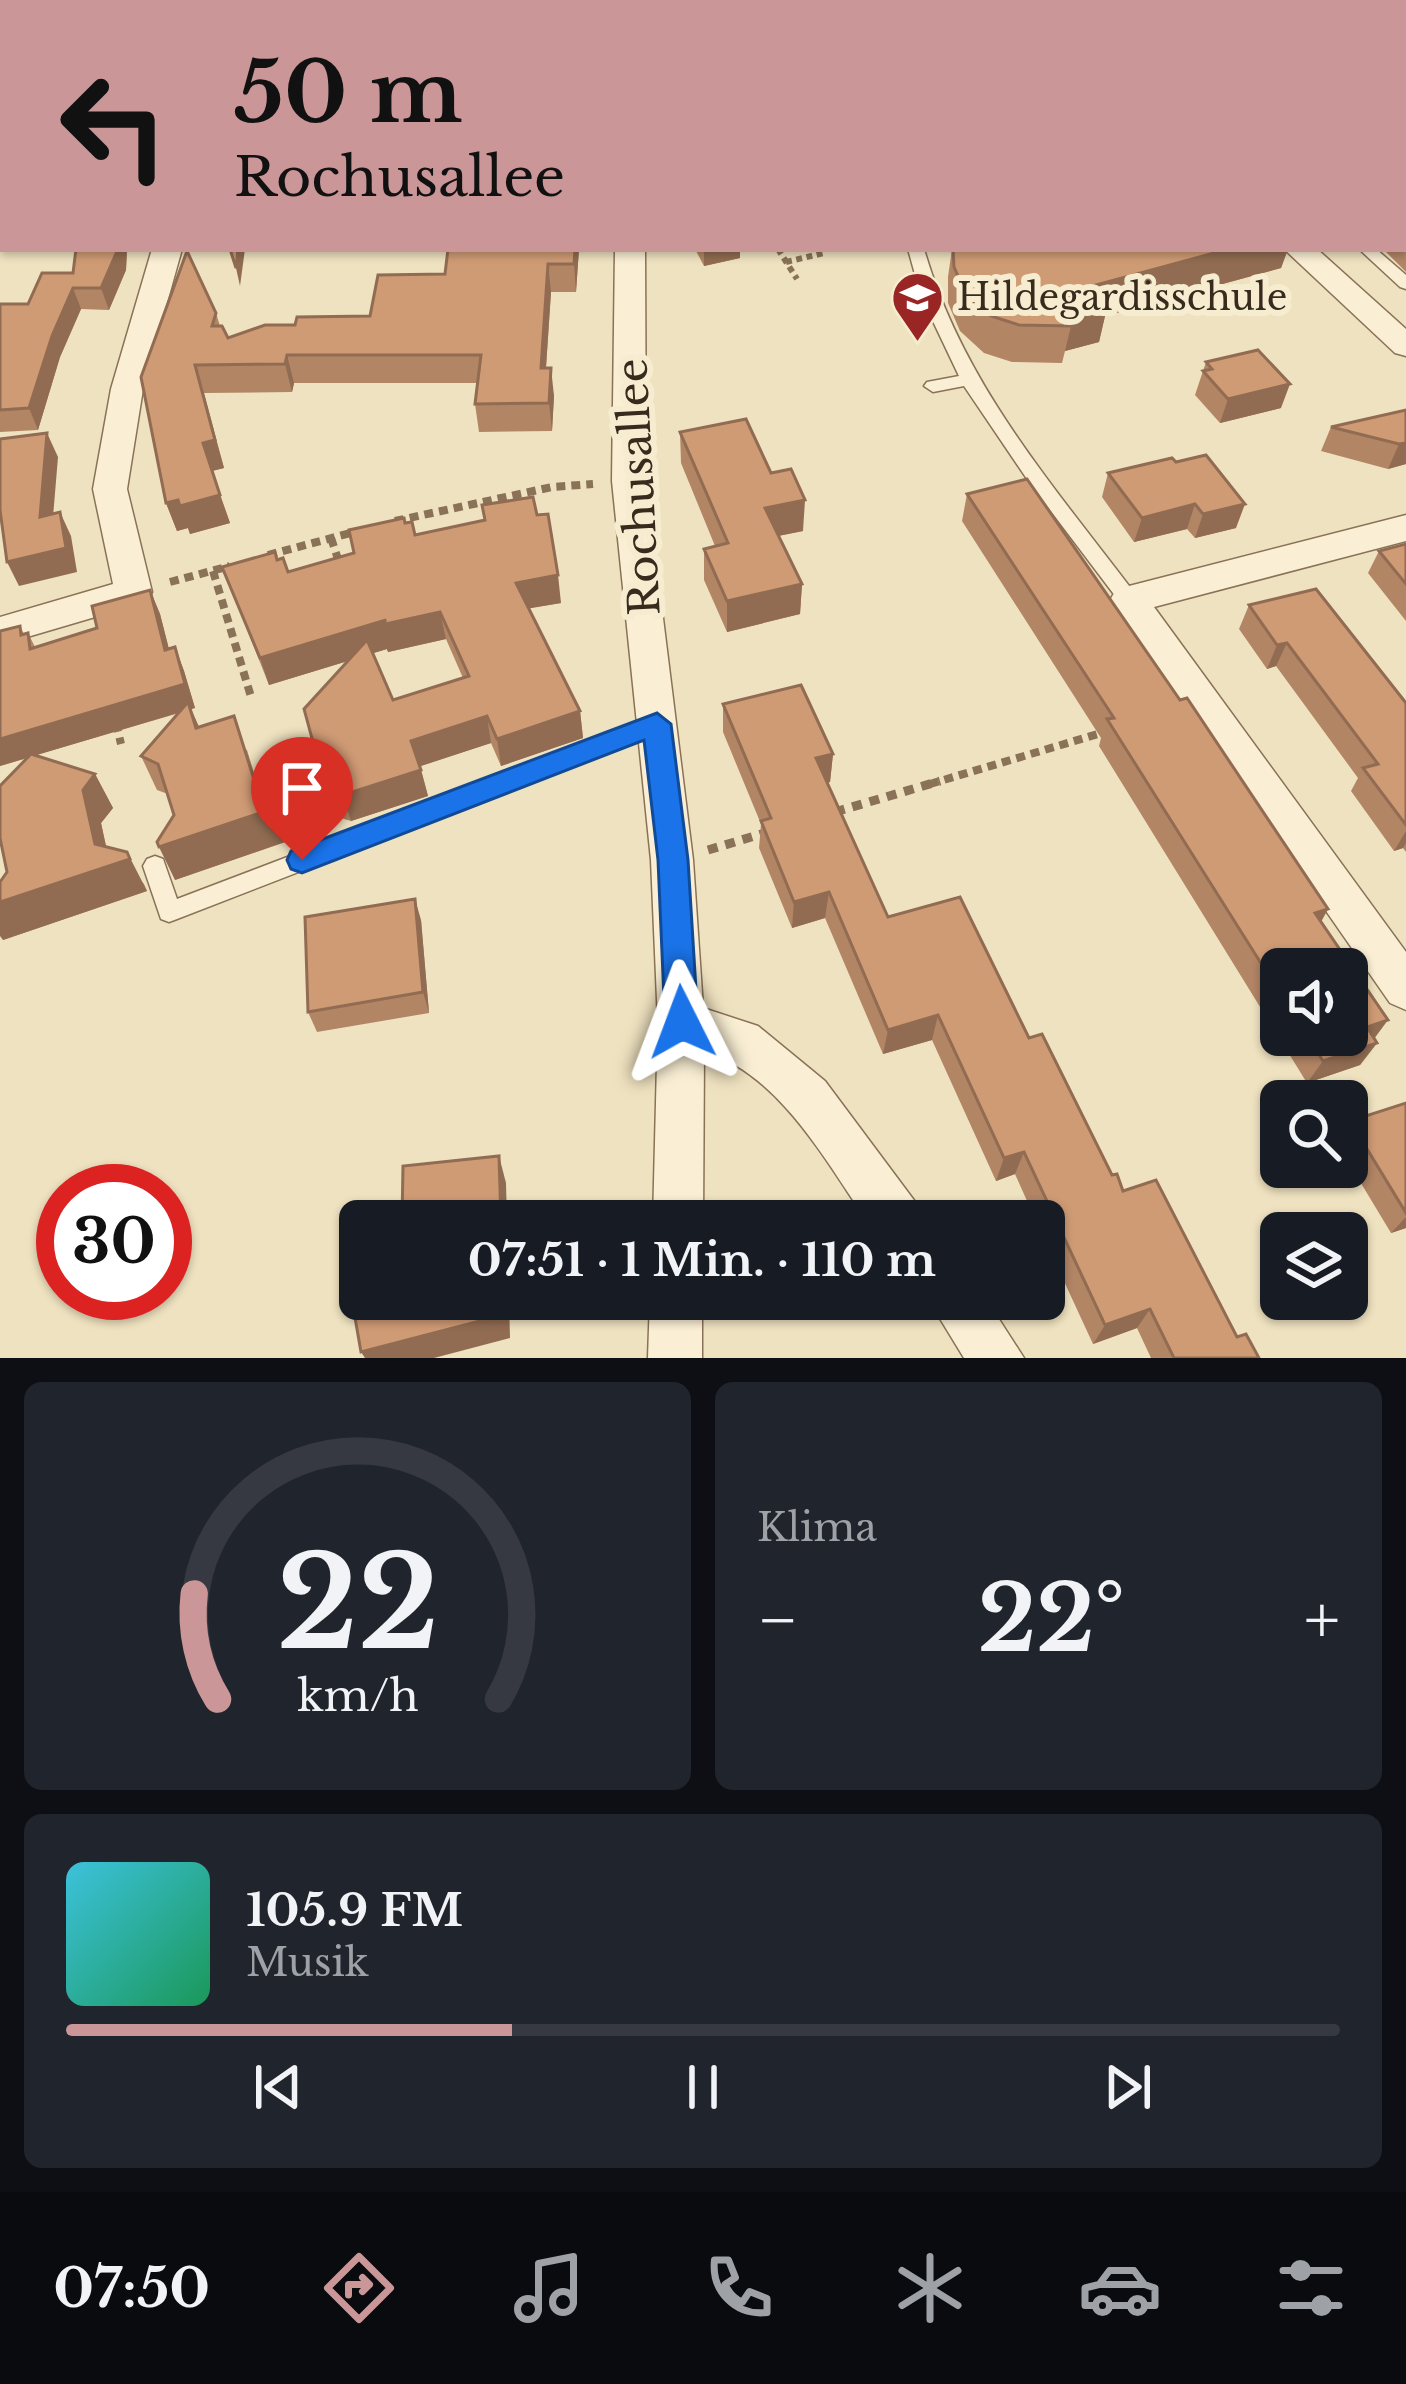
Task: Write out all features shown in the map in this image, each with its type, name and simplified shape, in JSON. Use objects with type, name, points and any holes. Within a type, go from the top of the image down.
[{"type":"street","points":[[0,631],[133,592],[110,489],[127,389],[165,252]]},
{"type":"street","name":"Rochusallee","points":[[630,252],[629,481],[673,860],[682,1022],[678,1200]]},
{"type":"street","points":[[1302,252],[1406,346]]},
{"type":"street","points":[[1406,528],[1129,600],[1406,989]]},
{"type":"street","points":[[682,1022],[742,1042],[808,1096],[883,1200]]},
{"type":"street","points":[[675,1358],[676,1320]]},
{"type":"street","points":[[969,1320],[997,1358]]},
{"type":"lane","points":[[917,252],[939,324],[972,379],[1129,600]]},
{"type":"lane","points":[[1370,252],[1406,284]]},
{"type":"lane","points":[[933,386],[972,379]]},
{"type":"lane","points":[[155,866],[169,911],[657,724]]},
{"type":"path","points":[[898,0],[918,0]]},
{"type":"path","points":[[780,252],[796,279]]},
{"type":"path","points":[[786,262],[823,252]]},
{"type":"path","points":[[390,522],[552,487]]},
{"type":"path","points":[[252,560],[370,527]]},
{"type":"path","points":[[331,538],[346,581]]},
{"type":"path","points":[[133,592],[232,565]]},
{"type":"path","points":[[213,571],[252,700]]},
{"type":"path","points":[[116,721],[122,744]]},
{"type":"path","points":[[817,818],[1126,726]]},
{"type":"path","points":[[727,844],[772,831]]},
{"type":"building","points":[[76,252],[117,252],[101,288],[73,288],[29,408],[0,410],[0,304],[28,304],[42,273],[73,273]]},
{"type":"building","points":[[187,252],[216,313],[212,326],[222,326],[228,338],[265,325],[295,325],[297,317],[370,316],[378,275],[445,274],[448,252],[575,252],[574,264],[548,264],[541,368],[551,368],[549,403],[475,404],[481,355],[287,355],[285,364],[195,365],[215,440],[203,443],[220,495],[180,506],[178,500],[166,503],[141,377]]},
{"type":"building","points":[[953,252],[1218,252],[1092,286],[1108,305],[1065,316],[1071,326],[1019,325],[991,316],[966,294]]},
{"type":"building","points":[[1258,350],[1290,384],[1228,399],[1203,371],[1212,369],[1206,362]]},
{"type":"building","points":[[1406,410],[1406,443],[1331,427]]},
{"type":"building","points":[[746,419],[771,473],[791,469],[805,500],[765,508],[802,584],[727,601],[704,549],[728,543],[680,432]]},
{"type":"building","points":[[47,433],[40,517],[60,512],[66,548],[7,562],[0,510],[0,439]]},
{"type":"building","points":[[1206,455],[1245,504],[1203,514],[1195,504],[1142,518],[1108,473],[1172,458],[1176,462]]},
{"type":"building","points":[[1027,479],[1180,700],[1187,698],[1328,909],[1315,913],[1339,948],[1260,948],[1260,962],[1107,719],[1114,718],[967,494]]},
{"type":"building","points":[[533,497],[537,515],[548,514],[558,575],[516,583],[580,711],[497,739],[487,716],[411,741],[421,770],[343,795],[326,790],[304,709],[367,640],[393,700],[469,676],[440,612],[381,625],[386,620],[260,658],[222,567],[275,552],[288,572],[354,553],[349,530],[404,518],[405,523],[412,522],[415,535],[485,520],[482,505]]},
{"type":"building","points":[[1406,544],[1406,584],[1379,551]]},
{"type":"building","points":[[1316,589],[1406,703],[1406,825],[1363,768],[1378,764],[1287,643],[1277,645],[1249,605]]},
{"type":"building","points":[[150,590],[165,650],[175,647],[185,684],[0,739],[0,631],[20,626],[21,635],[28,633],[30,649],[97,628],[92,606]]},
{"type":"building","points":[[801,685],[833,754],[816,758],[888,917],[960,897],[1029,1038],[1042,1034],[1112,1175],[1117,1174],[1123,1191],[1156,1180],[1237,1337],[1246,1334],[1259,1358],[1174,1358],[1150,1309],[1105,1325],[1065,1240],[1065,1200],[1046,1200],[1024,1152],[1004,1158],[938,1015],[888,1030],[829,892],[794,902],[761,821],[771,818],[723,704]]},
{"type":"building","points":[[188,702],[196,728],[234,716],[257,789],[299,800],[159,847],[157,842],[174,815],[158,764],[141,756]]},
{"type":"building","points":[[31,754],[95,774],[83,790],[95,844],[127,852],[130,859],[0,902],[0,882],[7,872],[0,838],[0,786]]},
{"type":"building","points":[[415,899],[423,992],[308,1012],[305,917]]},
{"type":"building","points":[[1368,991],[1388,1020],[1368,1027]]},
{"type":"building","points":[[1406,1103],[1406,1213],[1368,1151],[1368,1115]]},
{"type":"building","points":[[499,1156],[500,1200],[402,1200],[403,1166]]},
{"type":"building","points":[[355,1320],[484,1320],[361,1352]]},
{"type":"place","name":"Hildegardisschule","points":[[918,343]]},
{"type":"route","points":[[302,860],[657,724],[673,860],[682,1022]]}]
